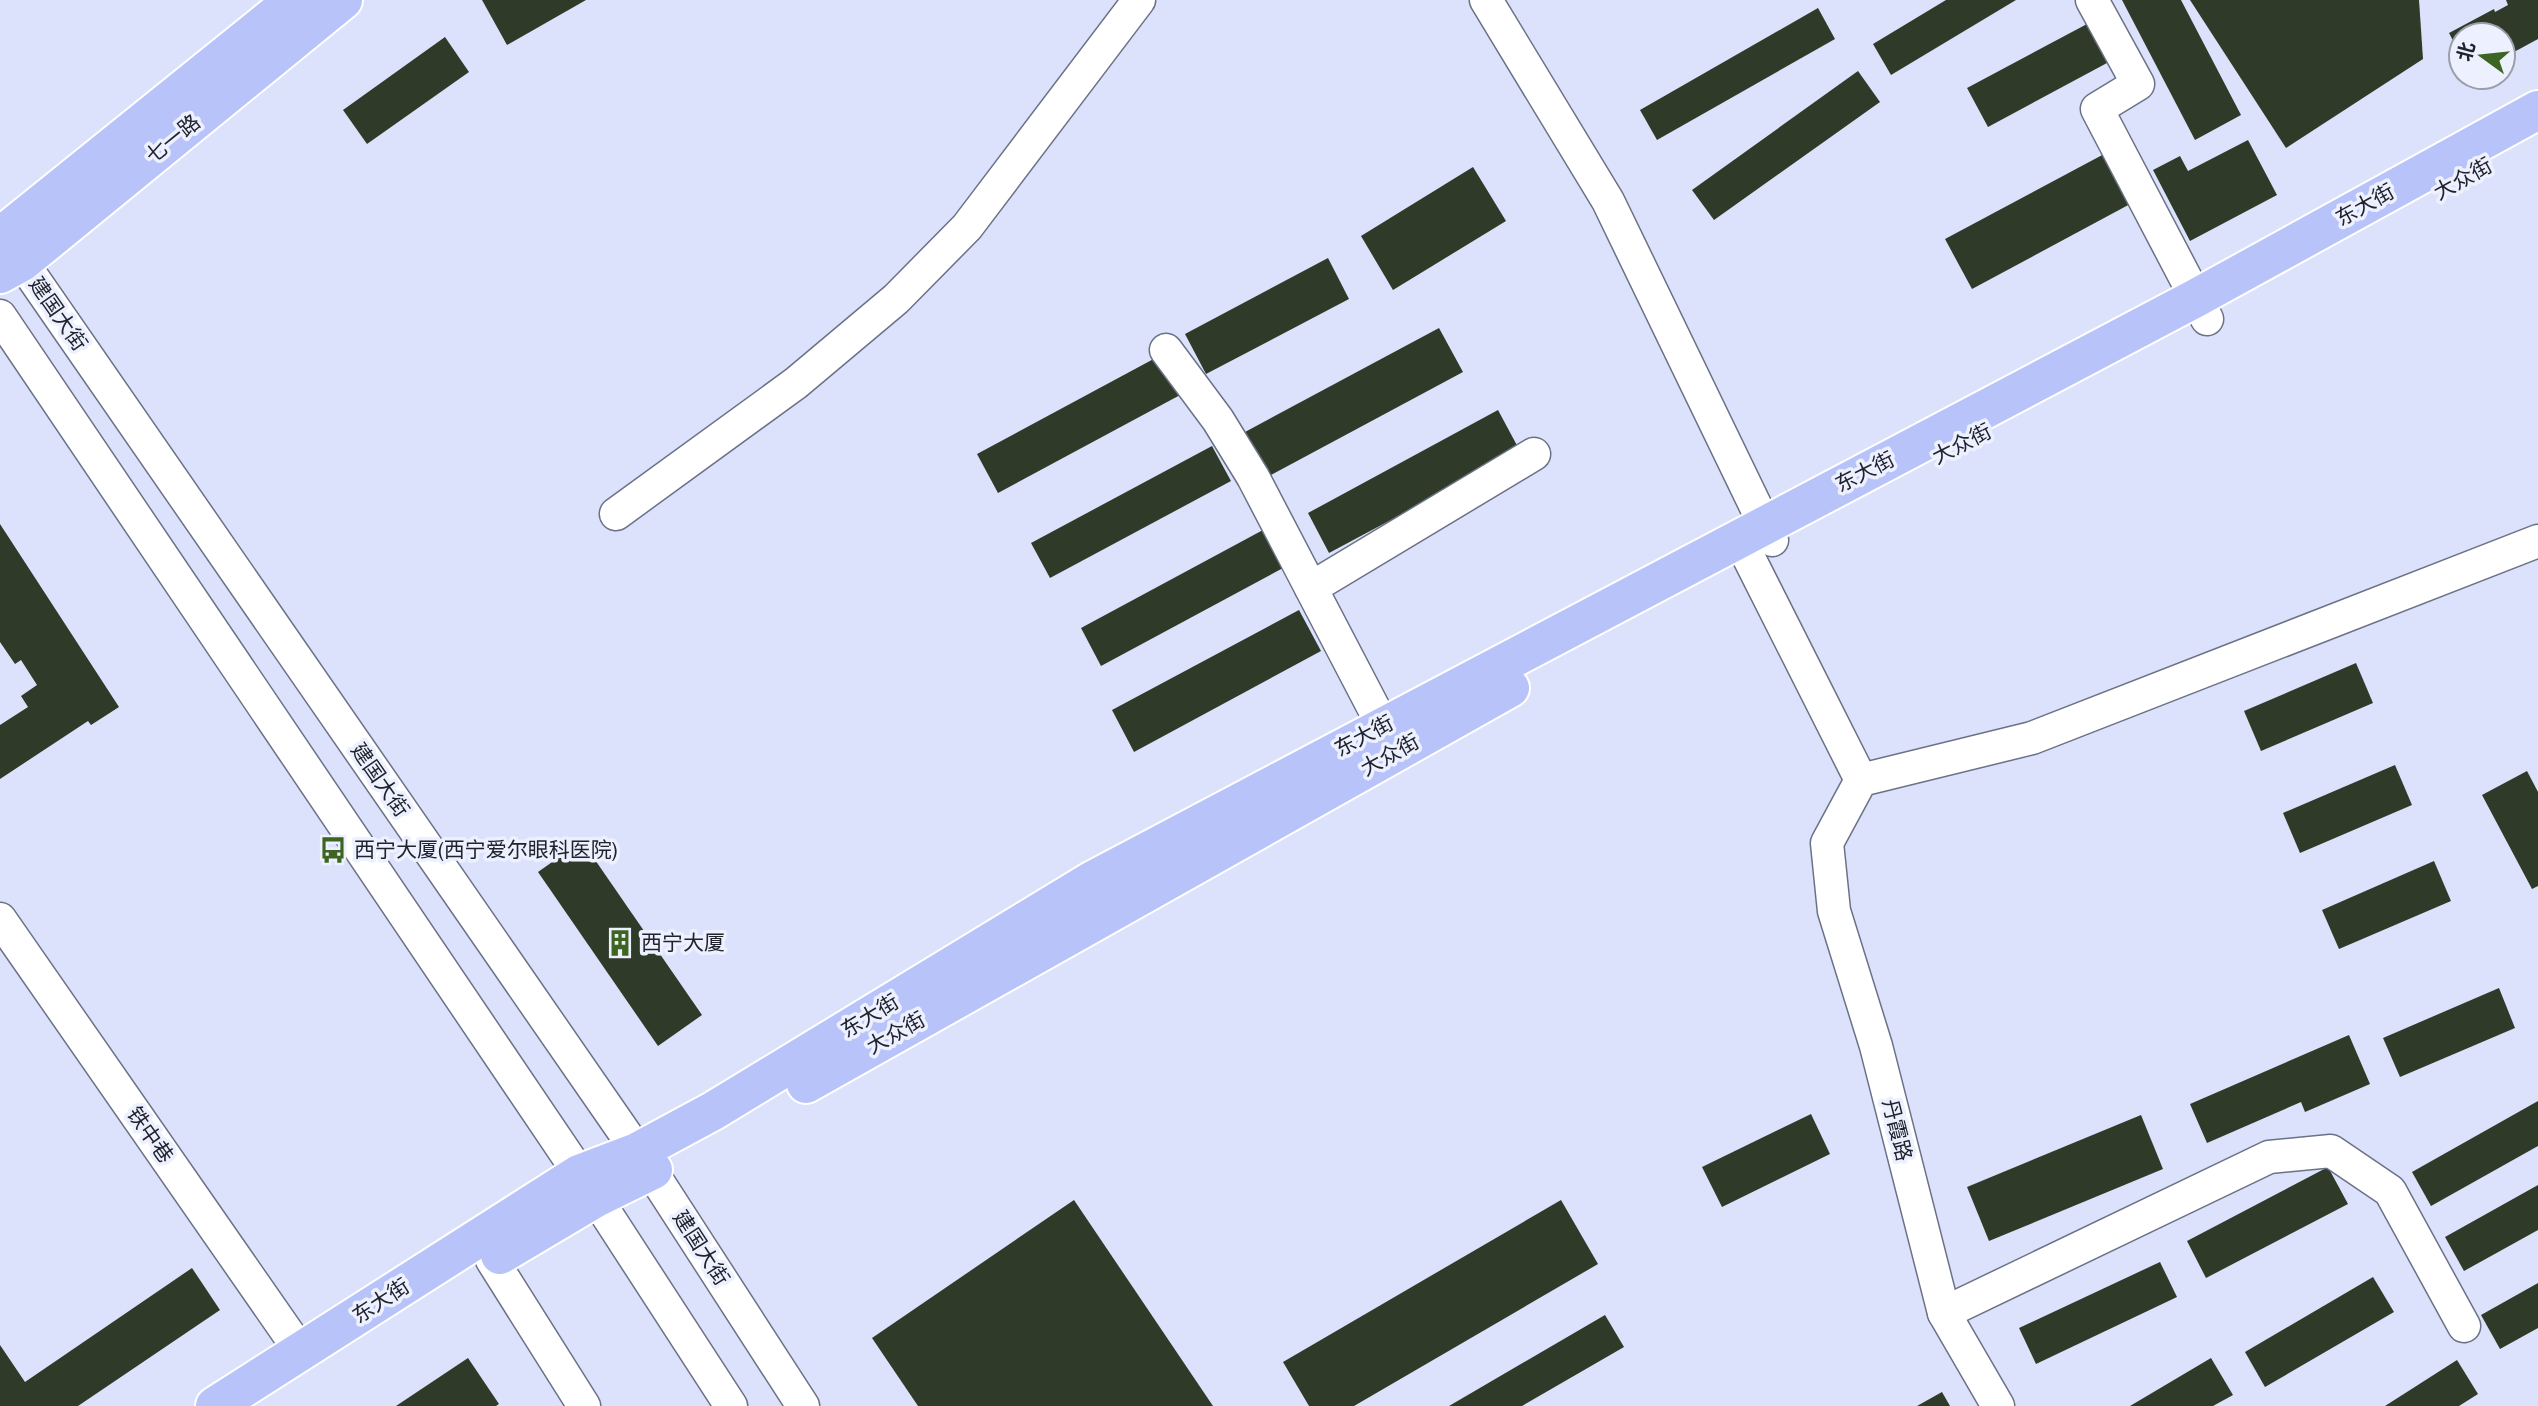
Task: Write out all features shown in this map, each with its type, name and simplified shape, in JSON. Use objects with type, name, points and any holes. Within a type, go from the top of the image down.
[{"type":"main road","name":"七一路","points":[[6,247],[294,0]]},
{"type":"main road","name":"七一路","points":[[6,247],[343,0]]},
{"type":"main road","name":"东大街","points":[[215,1406],[301,1352],[587,1186],[644,1162],[713,1111],[1093,880],[1383,726],[1761,539],[2201,308],[2538,110]]},
{"type":"main road","name":"大众街","points":[[2201,308],[2538,138]]},
{"type":"main road","name":"大众街","points":[[644,1162],[1761,539]]},
{"type":"main road","points":[[262,1406],[429,1296],[492,1260],[587,1186]]},
{"type":"street","points":[[616,514],[796,383],[896,299],[967,227],[1139,0]]},
{"type":"street","points":[[1486,0],[1608,201],[1761,539],[1861,780],[2032,738],[2538,541]]},
{"type":"street","points":[[2092,0],[2138,84],[2097,109],[2201,308]]},
{"type":"street","name":"建国大街","points":[[6,247],[644,1162],[803,1406]]},
{"type":"street","points":[[0,316],[587,1186],[731,1406]]},
{"type":"street","points":[[1166,350],[1218,420],[1253,477],[1383,726]]},
{"type":"street","points":[[1311,588],[1534,454]]},
{"type":"street","name":"丹霞路","points":[[1861,780],[1828,843],[1834,911],[1876,1046],[1944,1313],[1998,1406]]},
{"type":"street","name":"铁中巷","points":[[0,919],[301,1352]]},
{"type":"street","points":[[1944,1313],[2269,1157],[2331,1151],[2390,1191],[2464,1326]]},
{"type":"street","points":[[492,1260],[584,1406]]},
{"type":"building","points":[[482,0],[586,0],[507,45]]},
{"type":"building","points":[[1946,0],[2016,0],[1891,75],[1873,44]]},
{"type":"building","points":[[2122,0],[2181,0],[2241,115],[2195,140]]},
{"type":"building","points":[[2190,0],[2419,0],[2423,59],[2286,148]]},
{"type":"building","points":[[2506,0],[2538,0],[2538,39],[2517,50],[2517,21],[2472,21],[2508,5]]},
{"type":"building","points":[[1818,8],[1835,39],[1657,140],[1640,110]]},
{"type":"building","points":[[2087,24],[2107,63],[1988,127],[1967,88]]},
{"type":"building","points":[[445,37],[469,72],[367,144],[343,110]]},
{"type":"building","points":[[1858,71],[1880,102],[1714,220],[1692,190]]},
{"type":"building","points":[[2248,140],[2277,195],[2190,241],[2153,170],[2180,156],[2188,171]]},
{"type":"building","points":[[2106,153],[2132,203],[1972,289],[1945,239]]},
{"type":"building","points":[[1473,167],[1506,221],[1393,290],[1361,236]]},
{"type":"building","points":[[1328,258],[1349,299],[1206,374],[1185,334]]},
{"type":"building","points":[[1439,328],[1463,372],[1269,476],[1245,432]]},
{"type":"building","points":[[1161,355],[1182,394],[998,493],[977,454]]},
{"type":"building","points":[[1498,410],[1520,451],[1329,553],[1308,513]]},
{"type":"building","points":[[1212,446],[1231,481],[1050,578],[1031,543]]},
{"type":"building","points":[[0,524],[119,707],[91,725],[88,721],[0,779],[0,725],[28,707],[21,696],[37,685],[21,660],[15,664],[0,642]]},
{"type":"building","points":[[1263,530],[1283,568],[1101,666],[1081,628]]},
{"type":"building","points":[[1299,610],[1321,651],[1134,752],[1112,710]]},
{"type":"building","points":[[2356,663],[2373,703],[2261,751],[2244,711]]},
{"type":"building","points":[[2395,765],[2412,805],[2300,853],[2283,813]]},
{"type":"building","points":[[2527,771],[2538,792],[2538,886],[2532,889],[2482,795]]},
{"type":"building","name":"西宁大厦","points":[[582,841],[702,1015],[658,1046],[538,872]]},
{"type":"building","points":[[2434,861],[2451,901],[2339,949],[2322,910]]},
{"type":"building","points":[[2499,988],[2515,1028],[2400,1077],[2383,1038]]},
{"type":"building","points":[[2349,1035],[2370,1084],[2305,1112],[2301,1102],[2207,1143],[2190,1104]]},
{"type":"building","points":[[2538,1101],[2538,1146],[2431,1206],[2412,1172]]},
{"type":"building","points":[[1811,1114],[1830,1154],[1722,1207],[1702,1167]]},
{"type":"building","points":[[2141,1115],[2163,1169],[1989,1241],[1967,1187]]},
{"type":"building","points":[[2328,1167],[2348,1204],[2206,1278],[2187,1241]]},
{"type":"building","points":[[2538,1185],[2538,1230],[2464,1271],[2445,1237]]},
{"type":"building","points":[[1074,1200],[1213,1406],[918,1406],[872,1338]]},
{"type":"building","points":[[1561,1200],[1598,1264],[1354,1406],[1309,1406],[1283,1362]]},
{"type":"building","points":[[2160,1262],[2177,1297],[2036,1364],[2019,1328]]},
{"type":"building","points":[[192,1268],[220,1310],[78,1406],[0,1406],[0,1345],[25,1382]]},
{"type":"building","points":[[2373,1277],[2394,1312],[2265,1387],[2245,1352]]},
{"type":"building","points":[[2538,1283],[2538,1328],[2500,1349],[2481,1315]]},
{"type":"building","points":[[1605,1315],[1624,1347],[1522,1406],[1449,1406]]},
{"type":"building","points":[[468,1358],[499,1404],[396,1406]]},
{"type":"building","points":[[2211,1358],[2233,1395],[2213,1406],[2130,1406]]},
{"type":"building","points":[[2457,1360],[2478,1394],[2459,1406],[2385,1406]]},
{"type":"building","points":[[1942,1392],[1950,1406],[1917,1406]]},
{"type":"place","name":"西宁大厦(西宁爱尔眼科医院)","points":[[333,850]]},
{"type":"place","name":"西宁大厦","points":[[620,943]]}]
